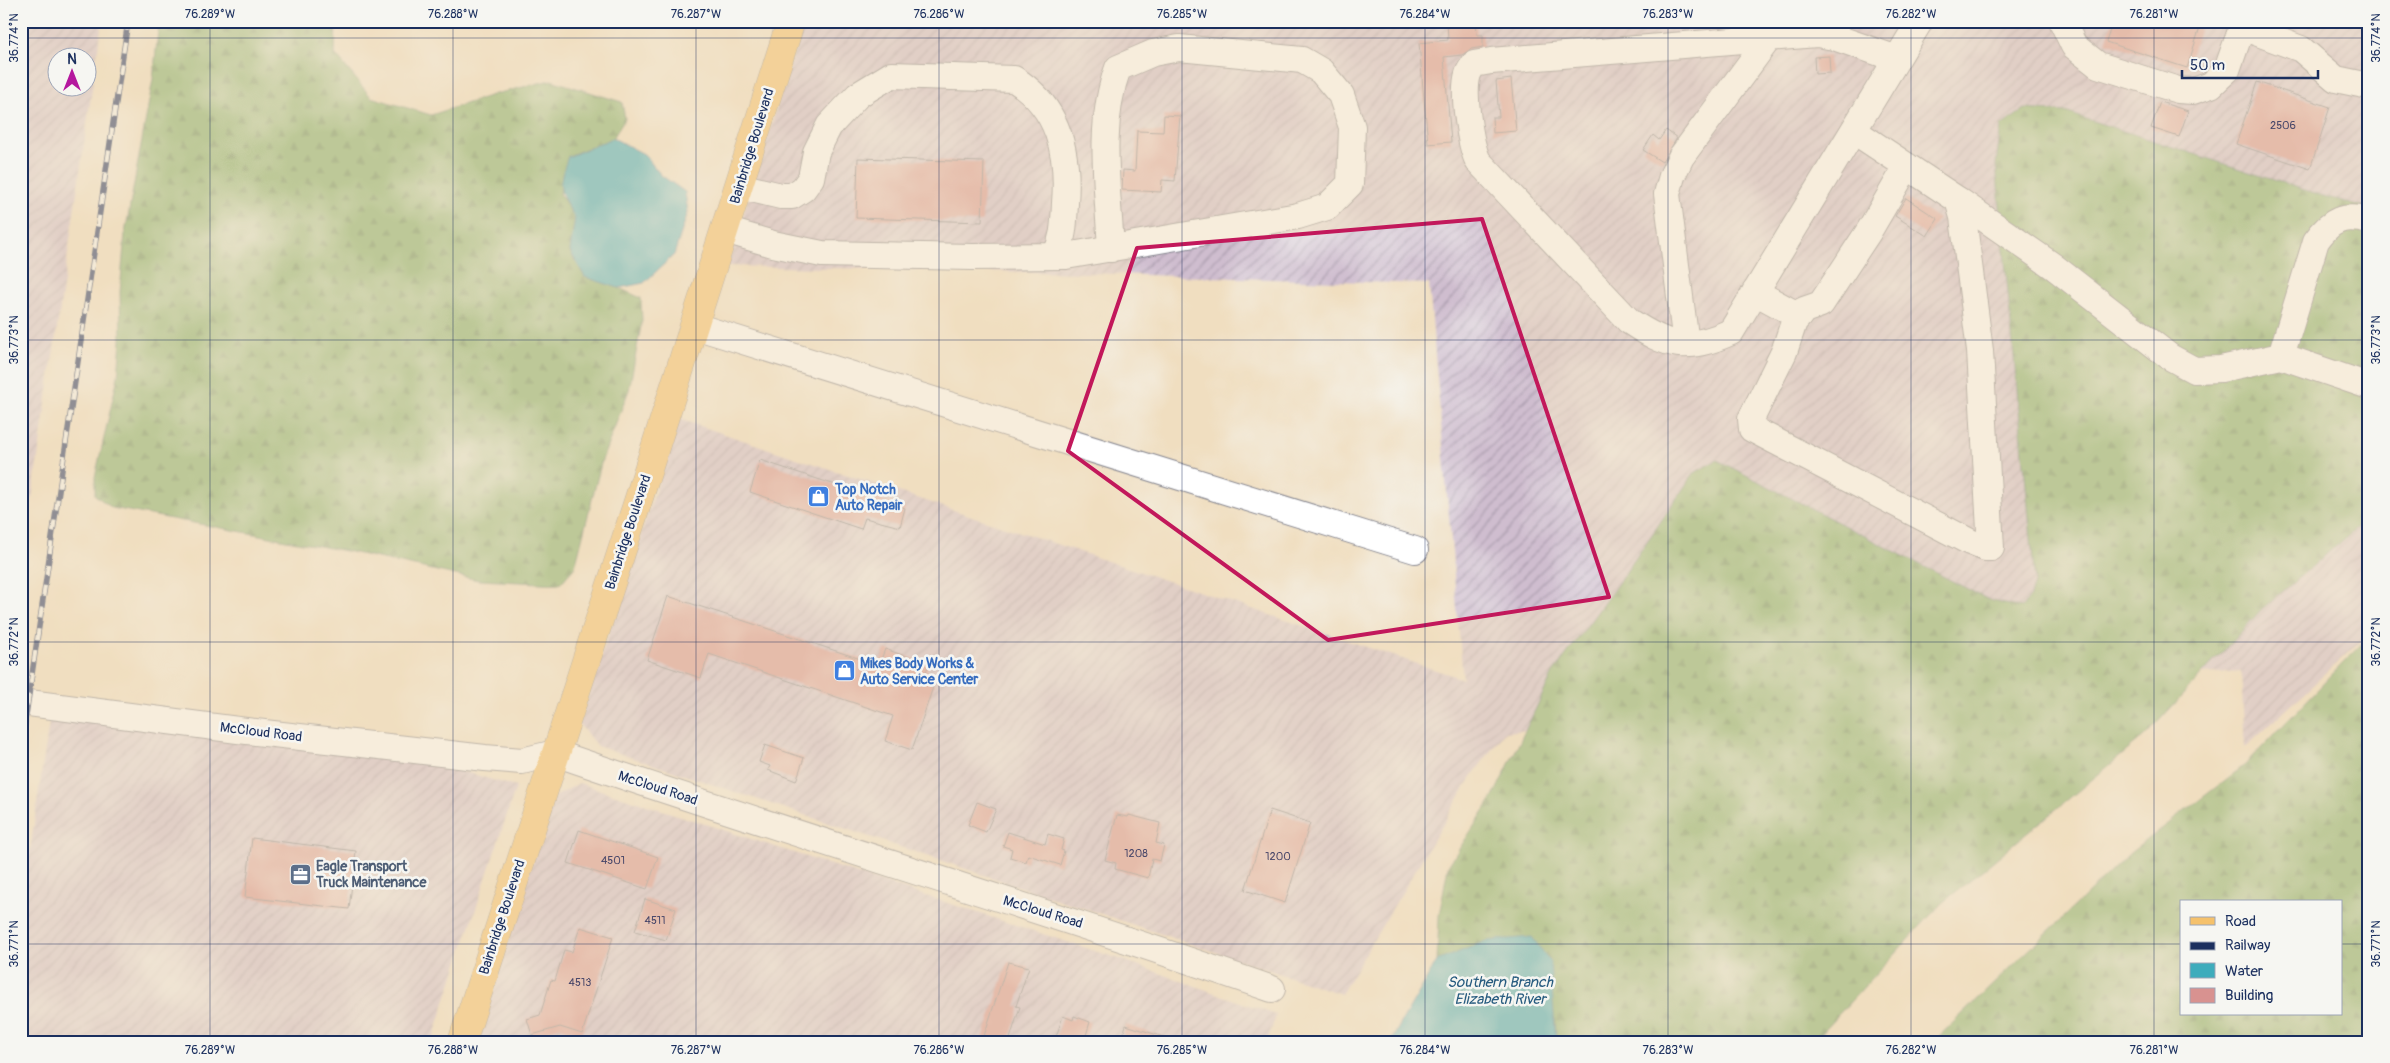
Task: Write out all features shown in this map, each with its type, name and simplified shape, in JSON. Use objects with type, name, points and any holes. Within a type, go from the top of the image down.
[{"type":"main road","name":"Bainbridge Boulevard","points":[[462,1042],[695,326],[791,21]]},
{"type":"street","points":[[1897,59],[1834,37],[1817,34],[1491,61],[1474,64],[1468,73],[1466,90],[1473,150],[1478,161],[1629,321],[1654,338],[1674,344],[1686,344],[1717,338],[1731,332],[1854,131],[1920,21]]},
{"type":"street","points":[[2062,21],[2074,46],[2098,65],[2178,90],[2193,91],[2211,85],[2227,70],[2242,24],[2301,49],[2336,79],[2369,86]]},
{"type":"street","points":[[1686,344],[1667,194],[1672,176],[1681,157],[1769,38]]},
{"type":"street","points":[[725,230],[773,244],[822,254],[972,257],[1055,256],[1111,249],[1298,216],[1327,207],[1350,184],[1352,127],[1341,95],[1321,71],[1302,60],[1179,48],[1153,53],[1118,68],[1111,87],[1105,140],[1111,249]]},
{"type":"street","points":[[739,186],[781,196],[792,196],[803,188],[811,178],[816,152],[829,126],[858,95],[891,75],[1014,79],[1031,89],[1048,112],[1064,148],[1067,179],[1063,239],[1055,256]]},
{"type":"street","points":[[1854,131],[2053,266],[2170,356],[2194,370],[2221,369],[2281,356],[2369,386]]},
{"type":"street","points":[[1906,166],[1869,232],[1821,304],[1804,310],[1794,322],[1784,352],[1751,419],[1752,429],[1970,542],[1985,548],[1991,548],[1980,351],[1963,217],[1958,200]]},
{"type":"street","points":[[2281,356],[2316,241],[2327,225],[2341,219],[2359,218],[2369,221]]},
{"type":"street","points":[[1755,292],[1799,316]]},
{"type":"street","points":[[695,326],[1415,550]]},
{"type":"street","name":"McCloud Road","points":[[21,702],[238,730],[485,758],[522,760],[555,753],[851,852],[1119,936],[1272,989]]},
{"type":"highlighted area","points":[[1482,219],[1609,597],[1328,640],[1068,451],[1137,248]]},
{"type":"shaded area","points":[[21,21],[102,21],[98,48],[48,48],[48,98],[91,98],[21,574]]},
{"type":"shaded area","points":[[804,21],[2369,21],[2369,633],[2245,748],[2241,671],[1505,732],[1472,776],[1341,994],[597,746],[579,724],[679,419],[1463,679],[1429,284],[1084,273],[727,266]]},
{"type":"shaded area","points":[[50,716],[429,761],[516,787],[432,1042],[21,1042],[21,912]]},
{"type":"shaded area","points":[[579,783],[1126,961],[1276,1015],[1267,1042],[474,1042],[553,798]]},
{"type":"green space","points":[[159,21],[336,21],[335,54],[371,97],[431,115],[495,94],[551,80],[622,102],[625,119],[613,138],[568,156],[560,194],[575,218],[570,252],[585,277],[619,288],[641,298],[642,321],[629,390],[602,460],[575,567],[560,584],[478,580],[346,551],[112,508],[95,495],[95,477],[118,376],[121,340],[120,292],[125,233],[153,79]]},
{"type":"green space","points":[[2025,109],[2065,112],[2323,196],[2369,208],[2369,518],[2262,609],[2145,736],[1941,904],[1813,1042],[1556,1042],[1555,1019],[1437,961],[1439,916],[1448,866],[1493,797],[1553,673],[1624,575],[1694,473],[1717,460],[1989,600],[2021,608],[2031,596],[2035,582],[1996,164],[2001,126]]},
{"type":"green space","points":[[2369,636],[2369,1042],[1933,1042],[2130,853],[2245,765]]},
{"type":"water","points":[[613,138],[644,154],[661,175],[685,192],[688,212],[674,255],[644,283],[619,288],[585,277],[570,251],[575,218],[565,201],[561,188],[562,175],[568,157]]},
{"type":"water","name":"Southern Branch Elizabeth River","points":[[1532,937],[1550,962],[1556,1042],[1390,1042],[1437,961],[1486,941]]},
{"type":"building","points":[[1447,21],[1476,21],[1477,35],[1483,35],[1483,47],[1471,49],[1462,55],[1444,57],[1451,142],[1428,144],[1419,43],[1448,40]]},
{"type":"building","points":[[2113,21],[2202,21],[2187,68],[2106,42]]},
{"type":"building","points":[[1829,56],[1830,73],[1815,74],[1814,57]]},
{"type":"building","points":[[1511,79],[1516,131],[1493,133],[1492,117],[1499,117],[1496,81]]},
{"type":"building","points":[[2257,82],[2330,107],[2310,169],[2236,144]]},
{"type":"building","points":[[2160,102],[2188,111],[2179,137],[2151,128]]},
{"type":"building","points":[[1164,115],[1180,116],[1175,181],[1162,180],[1161,192],[1122,190],[1123,170],[1135,171],[1137,131],[1163,132]]},
{"type":"building","points":[[1666,130],[1677,138],[1662,162],[1643,150],[1653,135],[1659,140]]},
{"type":"building","points":[[858,158],[984,162],[982,222],[856,218]]},
{"type":"building","points":[[1906,198],[1938,219],[1927,236],[1895,216]]},
{"type":"building","name":"Top Notch Auto Repair","points":[[760,460],[905,508],[900,527],[865,518],[861,529],[750,492]]},
{"type":"building","name":"Mikes Body Works & Auto Service Center","points":[[668,596],[879,665],[885,649],[929,664],[923,680],[934,684],[912,750],[885,741],[893,716],[709,654],[701,678],[647,660]]},
{"type":"building","points":[[765,745],[804,758],[796,781],[768,770],[770,766],[759,762]]},
{"type":"building","points":[[977,802],[996,809],[986,832],[968,825]]},
{"type":"building","points":[[1270,810],[1310,823],[1285,903],[1245,890]]},
{"type":"building","points":[[1117,815],[1128,817],[1129,815],[1160,823],[1156,843],[1164,845],[1160,861],[1152,859],[1148,878],[1115,869],[1116,863],[1105,860]]},
{"type":"building","points":[[579,830],[658,857],[647,889],[568,863]]},
{"type":"building","points":[[1008,832],[1045,844],[1048,834],[1064,839],[1061,850],[1064,851],[1060,865],[1028,855],[1026,862],[1010,857],[1012,849],[1003,846]]},
{"type":"building","name":"Eagle Transport Truck Maintenance","points":[[252,838],[356,851],[349,909],[245,897]]},
{"type":"building","points":[[645,899],[676,909],[666,940],[635,931]]},
{"type":"building","points":[[580,927],[613,937],[582,1034],[560,1027],[532,1035],[527,1019],[540,1015],[551,980],[555,981],[564,950],[572,952]]},
{"type":"building","points":[[1008,962],[1029,967],[1016,1006],[1020,1007],[1009,1042],[982,1042]]},
{"type":"building","points":[[1063,1016],[1073,1020],[1074,1016],[1090,1022],[1084,1042],[1069,1042],[1056,1037]]},
{"type":"building","points":[[1126,1025],[1170,1039],[1170,1042],[1121,1042]]},
{"type":"railway","points":[[21,749],[128,21]]},
{"type":"place","name":"Top Notch Auto Repair","points":[[819,497]]},
{"type":"place","name":"Mikes Body Works & Auto Service Center","points":[[844,671]]},
{"type":"place","name":"Eagle Transport Truck Maintenance","points":[[300,874]]}]
